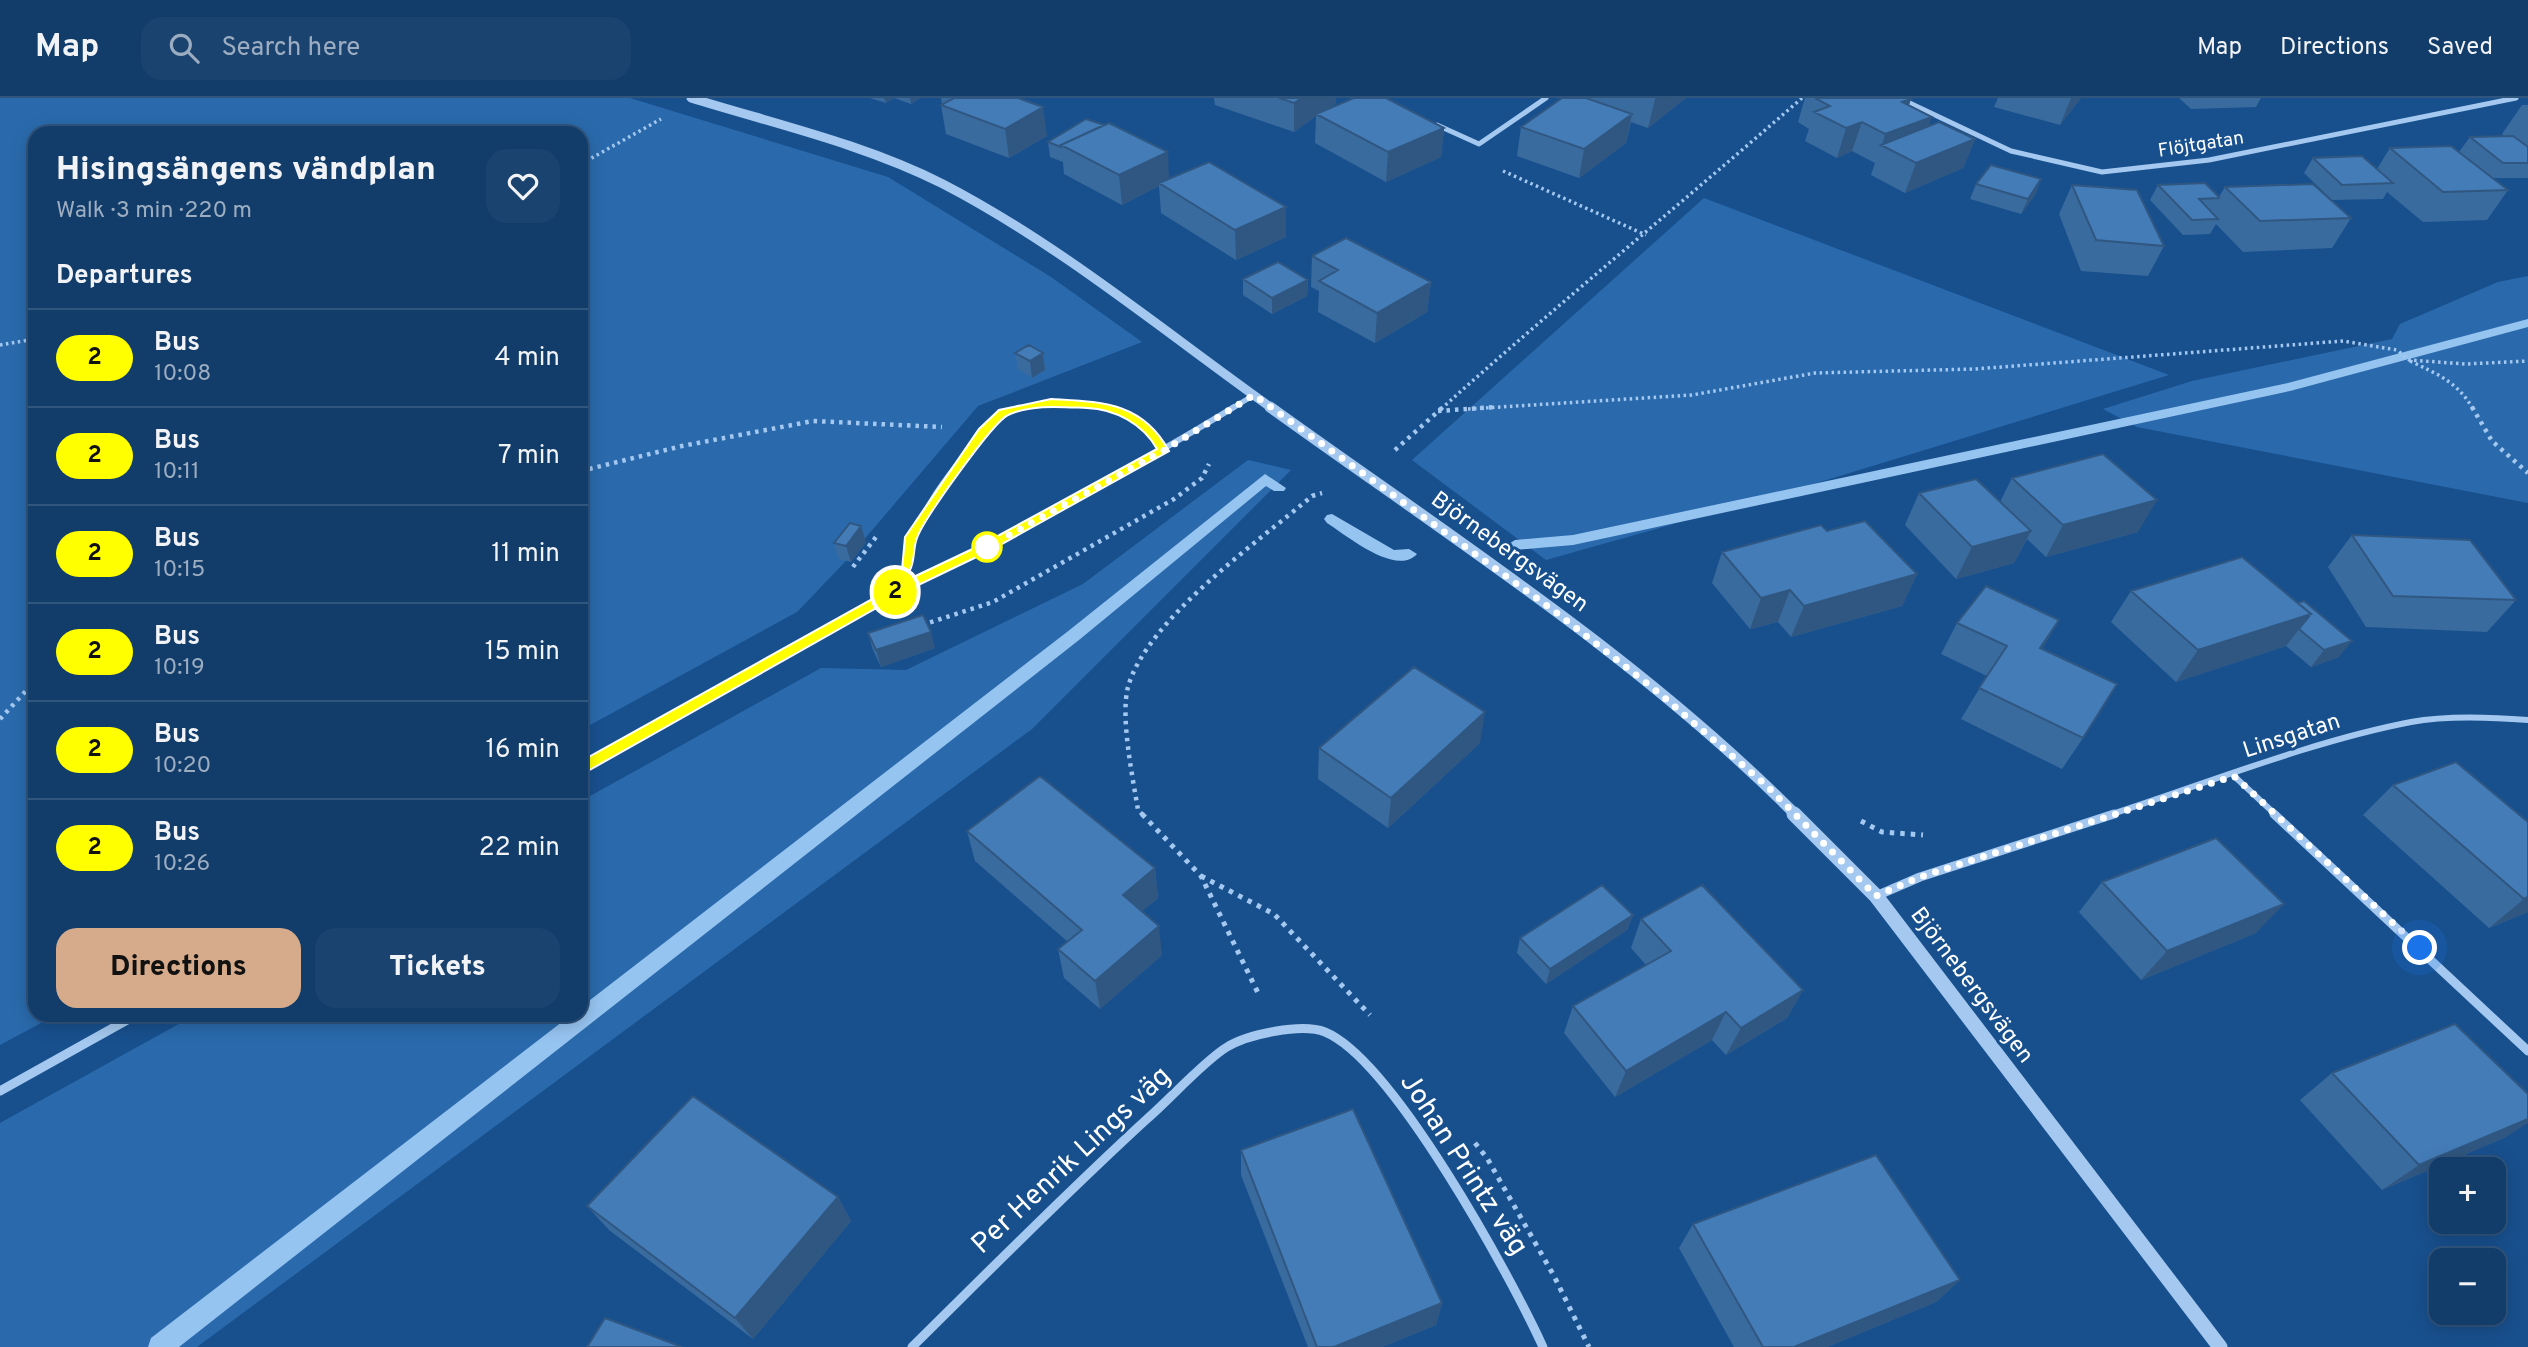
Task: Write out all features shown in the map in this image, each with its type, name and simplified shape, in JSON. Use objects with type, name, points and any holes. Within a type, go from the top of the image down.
[{"type":"street","points":[[1433,123],[1479,144],[1546,98]]},
{"type":"street","name":"Flöjtgatan","points":[[1899,98],[2011,151],[2102,172],[2208,160],[2516,98]]},
{"type":"street","name":"Björnebergsvägen","points":[[693,99],[859,149],[940,183],[1010,221],[1553,610],[1659,693],[1767,786],[1876,896],[2220,1347]]},
{"type":"street","points":[[588,764],[908,585],[987,547],[1163,451],[1254,395]]},
{"type":"street","name":"Linsgatan","points":[[1876,896],[1920,877],[2331,743],[2412,722],[2493,717],[2528,720]]},
{"type":"street","points":[[2234,776],[2528,1051]]},
{"type":"street","points":[[0,1091],[123,1022]]},
{"type":"street","name":"Per Henrik Lings väg","points":[[912,1347],[1071,1189],[1227,1046],[1276,1030]]},
{"type":"street","name":"Johan Printz väg","points":[[1276,1030],[1324,1032],[1371,1066],[1426,1141],[1521,1298],[1543,1347]]},
{"type":"lane","points":[[908,585],[906,567],[911,537],[983,431],[1003,413],[1051,403],[1105,405],[1130,416],[1154,434],[1163,451]]},
{"type":"path","points":[[588,160],[693,99]]},
{"type":"path","points":[[1499,169],[1646,235]]},
{"type":"path","points":[[0,345],[28,340]]},
{"type":"path","points":[[1436,412],[1692,395],[1815,373],[1975,369],[2343,341],[2397,350],[2409,360],[2451,381],[2463,391],[2492,441],[2528,473]]},
{"type":"path","points":[[2409,360],[2466,364],[2528,361]]},
{"type":"path","points":[[588,469],[682,446],[813,421],[919,424],[983,431]]},
{"type":"path","points":[[914,628],[993,602],[1174,499],[1202,478],[1211,460],[1232,441],[1207,425]]},
{"type":"path","points":[[853,567],[882,530]]},
{"type":"path","points":[[0,719],[28,689]]},
{"type":"path","points":[[1850,815],[1882,832],[1934,836]]},
{"type":"shaded area","points":[[0,98],[630,98],[888,177],[1051,277],[1142,342],[978,406],[844,563],[797,612],[588,726],[588,126],[28,126],[28,1022],[43,1022],[0,1045]]},
{"type":"shaded area","points":[[1704,198],[2169,375],[1794,490],[1546,560],[1412,460]]},
{"type":"shaded area","points":[[2528,276],[2528,503],[2137,427],[2103,409],[2192,381],[2392,339],[2400,324],[2498,282]]},
{"type":"shaded area","points":[[1248,460],[1291,470],[1032,729],[197,1347],[0,1347],[0,1123],[182,1022],[588,1022],[588,797],[821,668],[906,670],[1083,584]]},
{"type":"building","points":[[954,98],[1018,98],[1043,107],[1005,129],[941,105]]},
{"type":"building","points":[[1279,98],[1302,98],[1294,103]]},
{"type":"building","points":[[1354,98],[1386,98],[1444,128],[1388,152],[1316,114]]},
{"type":"building","points":[[1562,98],[1586,98],[1632,114],[1584,149],[1521,127]]},
{"type":"building","points":[[1815,98],[1909,98],[1911,99],[1902,102],[1932,117],[1885,134],[1862,122],[1846,128],[1814,112],[1830,106]]},
{"type":"building","points":[[1086,119],[1104,125],[1061,147],[1048,142]]},
{"type":"building","points":[[1939,122],[1975,139],[1916,163],[1881,145]]},
{"type":"building","points":[[1109,123],[1168,152],[1119,175],[1061,145]]},
{"type":"building","points":[[2513,136],[2528,147],[2528,163],[2503,163],[2470,137]]},
{"type":"building","points":[[2451,146],[2508,190],[2443,192],[2390,148]]},
{"type":"building","points":[[2362,156],[2393,183],[2342,185],[2313,158]]},
{"type":"building","points":[[1209,162],[1286,207],[1235,230],[1159,183]]},
{"type":"building","points":[[1991,165],[2041,179],[2028,199],[1976,184]]},
{"type":"building","points":[[2205,183],[2219,198],[2199,199],[2218,219],[2192,220],[2158,185]]},
{"type":"building","points":[[2313,184],[2351,218],[2260,221],[2225,187]]},
{"type":"building","points":[[2072,185],[2137,190],[2164,246],[2096,240]]},
{"type":"building","points":[[1346,238],[1431,282],[1377,313],[1319,281],[1338,270],[1312,256]]},
{"type":"building","points":[[1278,262],[1308,280],[1272,298],[1243,279]]},
{"type":"building","points":[[1029,345],[1043,353],[1030,361],[1015,353]]},
{"type":"building","points":[[2103,454],[2157,500],[2063,525],[2012,478]]},
{"type":"building","points":[[1976,479],[2031,531],[1972,547],[1919,493]]},
{"type":"building","points":[[1865,521],[1917,574],[1804,606],[1790,590],[1761,598],[1722,552],[1821,525],[1827,531]]},
{"type":"building","points":[[850,523],[861,526],[846,546],[834,543]]},
{"type":"building","points":[[2352,535],[2470,540],[2516,600],[2393,596]]},
{"type":"building","points":[[2242,557],[2311,614],[2198,650],[2131,591]]},
{"type":"building","points":[[1986,586],[2059,620],[2040,648],[2117,684],[2083,738],[1979,688],[2007,646],[1957,623]]},
{"type":"building","points":[[2304,601],[2352,641],[2324,650],[2299,629],[2311,614],[2298,603]]},
{"type":"building","points":[[923,615],[931,632],[876,650],[868,633]]},
{"type":"building","points":[[1414,667],[1485,712],[1391,798],[1319,748]]},
{"type":"building","points":[[2456,762],[2528,822],[2528,897],[2524,899],[2393,785]]},
{"type":"building","points":[[1040,776],[1155,868],[1123,895],[1159,926],[1095,981],[1058,949],[1082,930],[967,831]]},
{"type":"building","points":[[2216,838],[2284,904],[2167,951],[2102,882]]},
{"type":"building","points":[[1602,885],[1633,915],[1550,969],[1520,938]]},
{"type":"building","points":[[1702,885],[1803,990],[1741,1028],[1726,1012],[1626,1071],[1573,1006],[1671,951],[1641,919]]},
{"type":"building","points":[[2455,1024],[2528,1094],[2528,1119],[2438,1157],[2429,1157],[2429,1161],[2419,1165],[2332,1073]]},
{"type":"building","points":[[693,1096],[838,1197],[735,1318],[587,1206]]},
{"type":"building","points":[[1353,1109],[1442,1303],[1334,1347],[1317,1347],[1241,1150]]},
{"type":"building","points":[[1876,1155],[1960,1280],[1794,1347],[1763,1347],[1693,1224]]},
{"type":"building","points":[[605,1318],[682,1347],[587,1347]]},
{"type":"waterway","points":[[1515,545],[1573,540],[2290,387],[2528,323]]},
{"type":"waterway","points":[[588,1014],[1073,636],[1265,479],[1279,488]]},
{"type":"waterway","points":[[1332,519],[1391,556],[1409,554]]},
{"type":"waterway","points":[[160,1347],[577,1022]]},
{"type":"bus line","name":"2","points":[[588,764],[908,585],[987,547],[1163,451],[1154,434],[1130,416],[1105,405],[1051,403],[1003,413],[983,431],[911,537],[906,567]]},
{"type":"route","points":[[987,547],[1163,451],[1254,395],[1553,610],[1659,693],[1767,786],[1876,896],[1920,877],[2234,776],[2420,948]]}]
